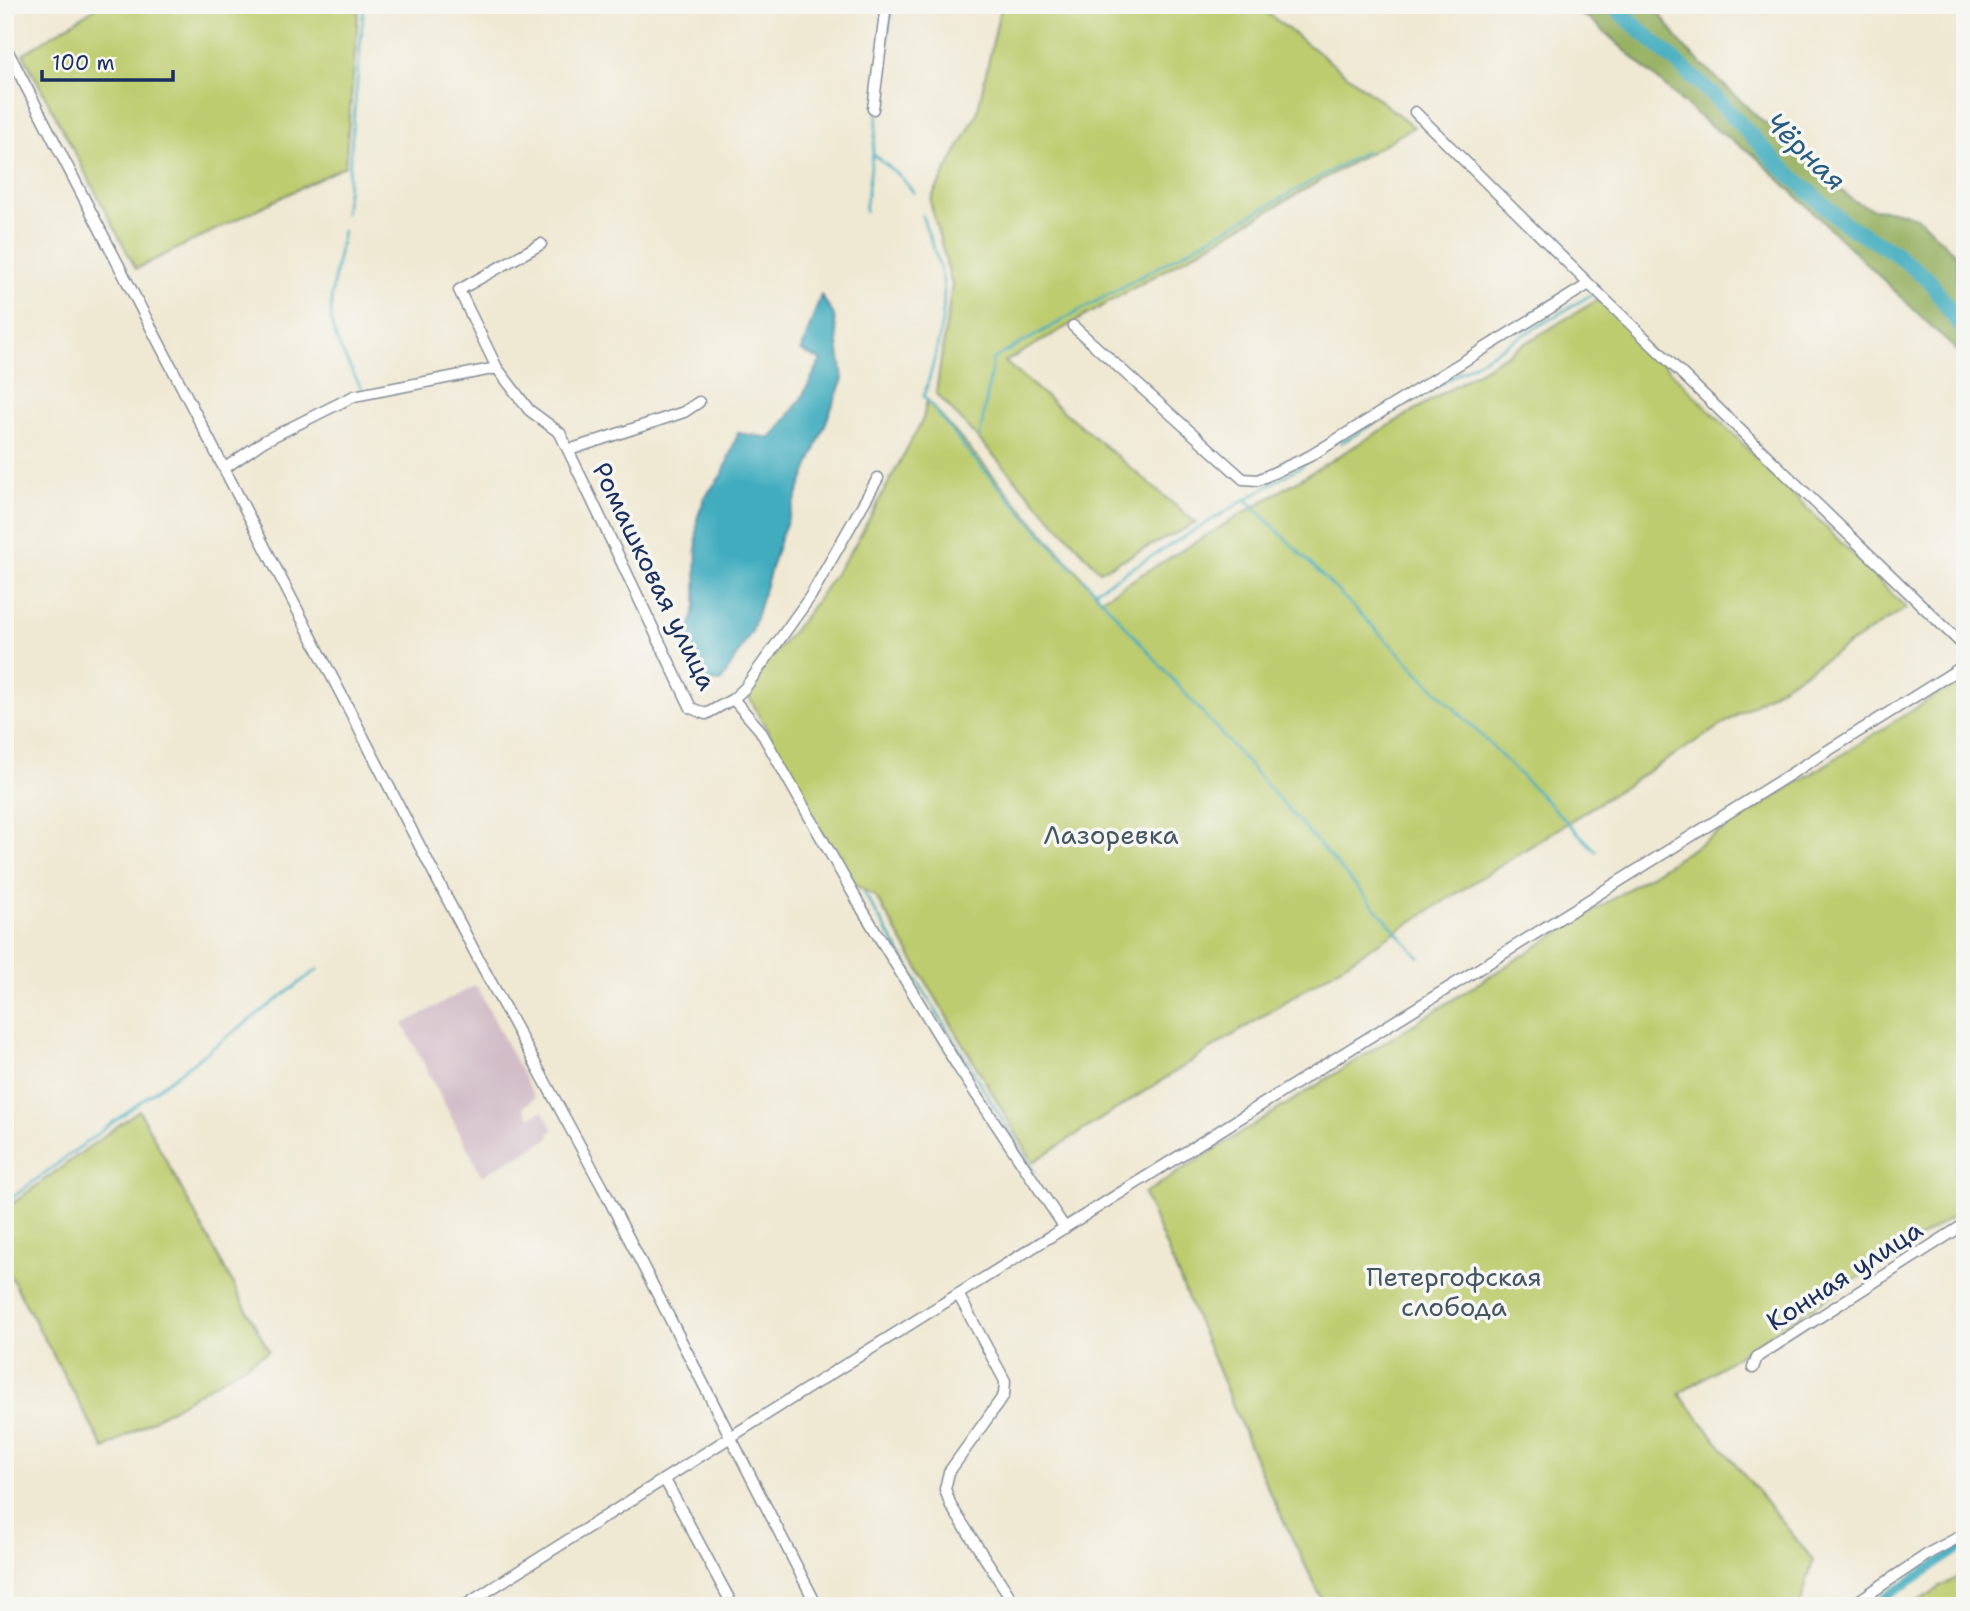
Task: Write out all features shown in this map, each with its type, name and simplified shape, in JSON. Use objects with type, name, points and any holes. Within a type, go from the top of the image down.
[{"type":"street","points":[[873,109],[886,5]]},
{"type":"street","points":[[5,46],[481,964],[603,1188],[817,1606]]},
{"type":"street","points":[[1415,112],[1965,647]]},
{"type":"street","name":"Ромашковая улица","points":[[541,244],[459,290],[497,368],[529,410],[560,433],[691,708],[706,714],[745,688],[810,597],[878,478]]},
{"type":"street","points":[[1073,326],[1243,479],[1258,480],[1310,456],[1589,284]]},
{"type":"street","points":[[225,468],[264,441],[354,396],[497,368]]},
{"type":"street","name":"Ромашковая улица","points":[[569,450],[684,412],[699,401]]},
{"type":"street","points":[[464,1606],[958,1294],[1965,666]]},
{"type":"street","points":[[733,698],[760,730],[862,909],[958,1067],[1065,1228]]},
{"type":"street","name":"Конная улица","points":[[1753,1368],[1757,1357],[1965,1224]]},
{"type":"street","points":[[958,1294],[1005,1381],[1004,1395],[949,1472],[945,1489],[951,1507],[1016,1606]]},
{"type":"street","points":[[665,1480],[733,1606]]},
{"type":"street","points":[[1851,1606],[1931,1552],[1965,1534]]},
{"type":"shaded area","points":[[476,985],[535,1098],[523,1107],[530,1117],[543,1111],[554,1130],[549,1134],[550,1138],[482,1176],[403,1024]]},
{"type":"green space","points":[[100,5],[359,5],[345,166],[136,269],[23,54]]},
{"type":"green space","points":[[1001,5],[1257,5],[1414,127],[1005,362],[1196,523],[1100,571],[936,393],[952,285],[930,201],[977,114]]},
{"type":"green space","points":[[1558,5],[1654,5],[1683,46],[1762,121],[1782,135],[1852,200],[1872,209],[1898,211],[1919,218],[1956,255],[1957,282],[1965,293],[1965,359],[1754,155],[1706,123],[1590,19]]},
{"type":"green space","name":"Лазоревка","points":[[1599,299],[1906,608],[1033,1162],[876,897],[848,881],[745,689],[807,614],[855,545],[923,419],[927,400],[1101,599]]},
{"type":"green space","name":"Петергофская слобода","points":[[1965,677],[1965,1208],[1679,1394],[1813,1560],[1800,1606],[1325,1606],[1265,1482],[1144,1194]]},
{"type":"green space","points":[[139,1110],[269,1351],[104,1449],[5,1266],[5,1209]]},
{"type":"green space","points":[[1965,1572],[1965,1606],[1910,1606]]},
{"type":"water","points":[[821,295],[834,315],[843,379],[780,539],[752,631],[721,682],[707,681],[689,662],[684,650],[696,606],[697,519],[705,497],[723,473],[738,433],[772,438],[801,399],[821,360],[801,351]]},
{"type":"waterway","points":[[345,214],[364,5]]},
{"type":"waterway","points":[[865,212],[892,5]]},
{"type":"waterway","name":"Чёрная","points":[[1612,5],[1713,95],[1776,162],[1844,223],[1892,251],[1929,280],[1965,329]]},
{"type":"waterway","points":[[1628,21],[1641,5]]},
{"type":"waterway","points":[[980,436],[993,359],[1366,151]]},
{"type":"waterway","points":[[873,154],[901,177],[914,193]]},
{"type":"waterway","points":[[922,215],[939,264],[944,294],[937,346],[924,396],[968,452],[1073,569]]},
{"type":"waterway","points":[[343,231],[332,294],[331,318],[338,344],[361,388]]},
{"type":"waterway","points":[[1341,443],[1594,293]]},
{"type":"waterway","points":[[1094,591],[1308,462]]},
{"type":"waterway","points":[[1246,499],[1596,851]]},
{"type":"waterway","points":[[1083,578],[1419,957]]},
{"type":"waterway","points":[[864,893],[1034,1172]]},
{"type":"waterway","points":[[5,1203],[318,969]]},
{"type":"waterway","points":[[1873,1606],[1965,1545]]}]
